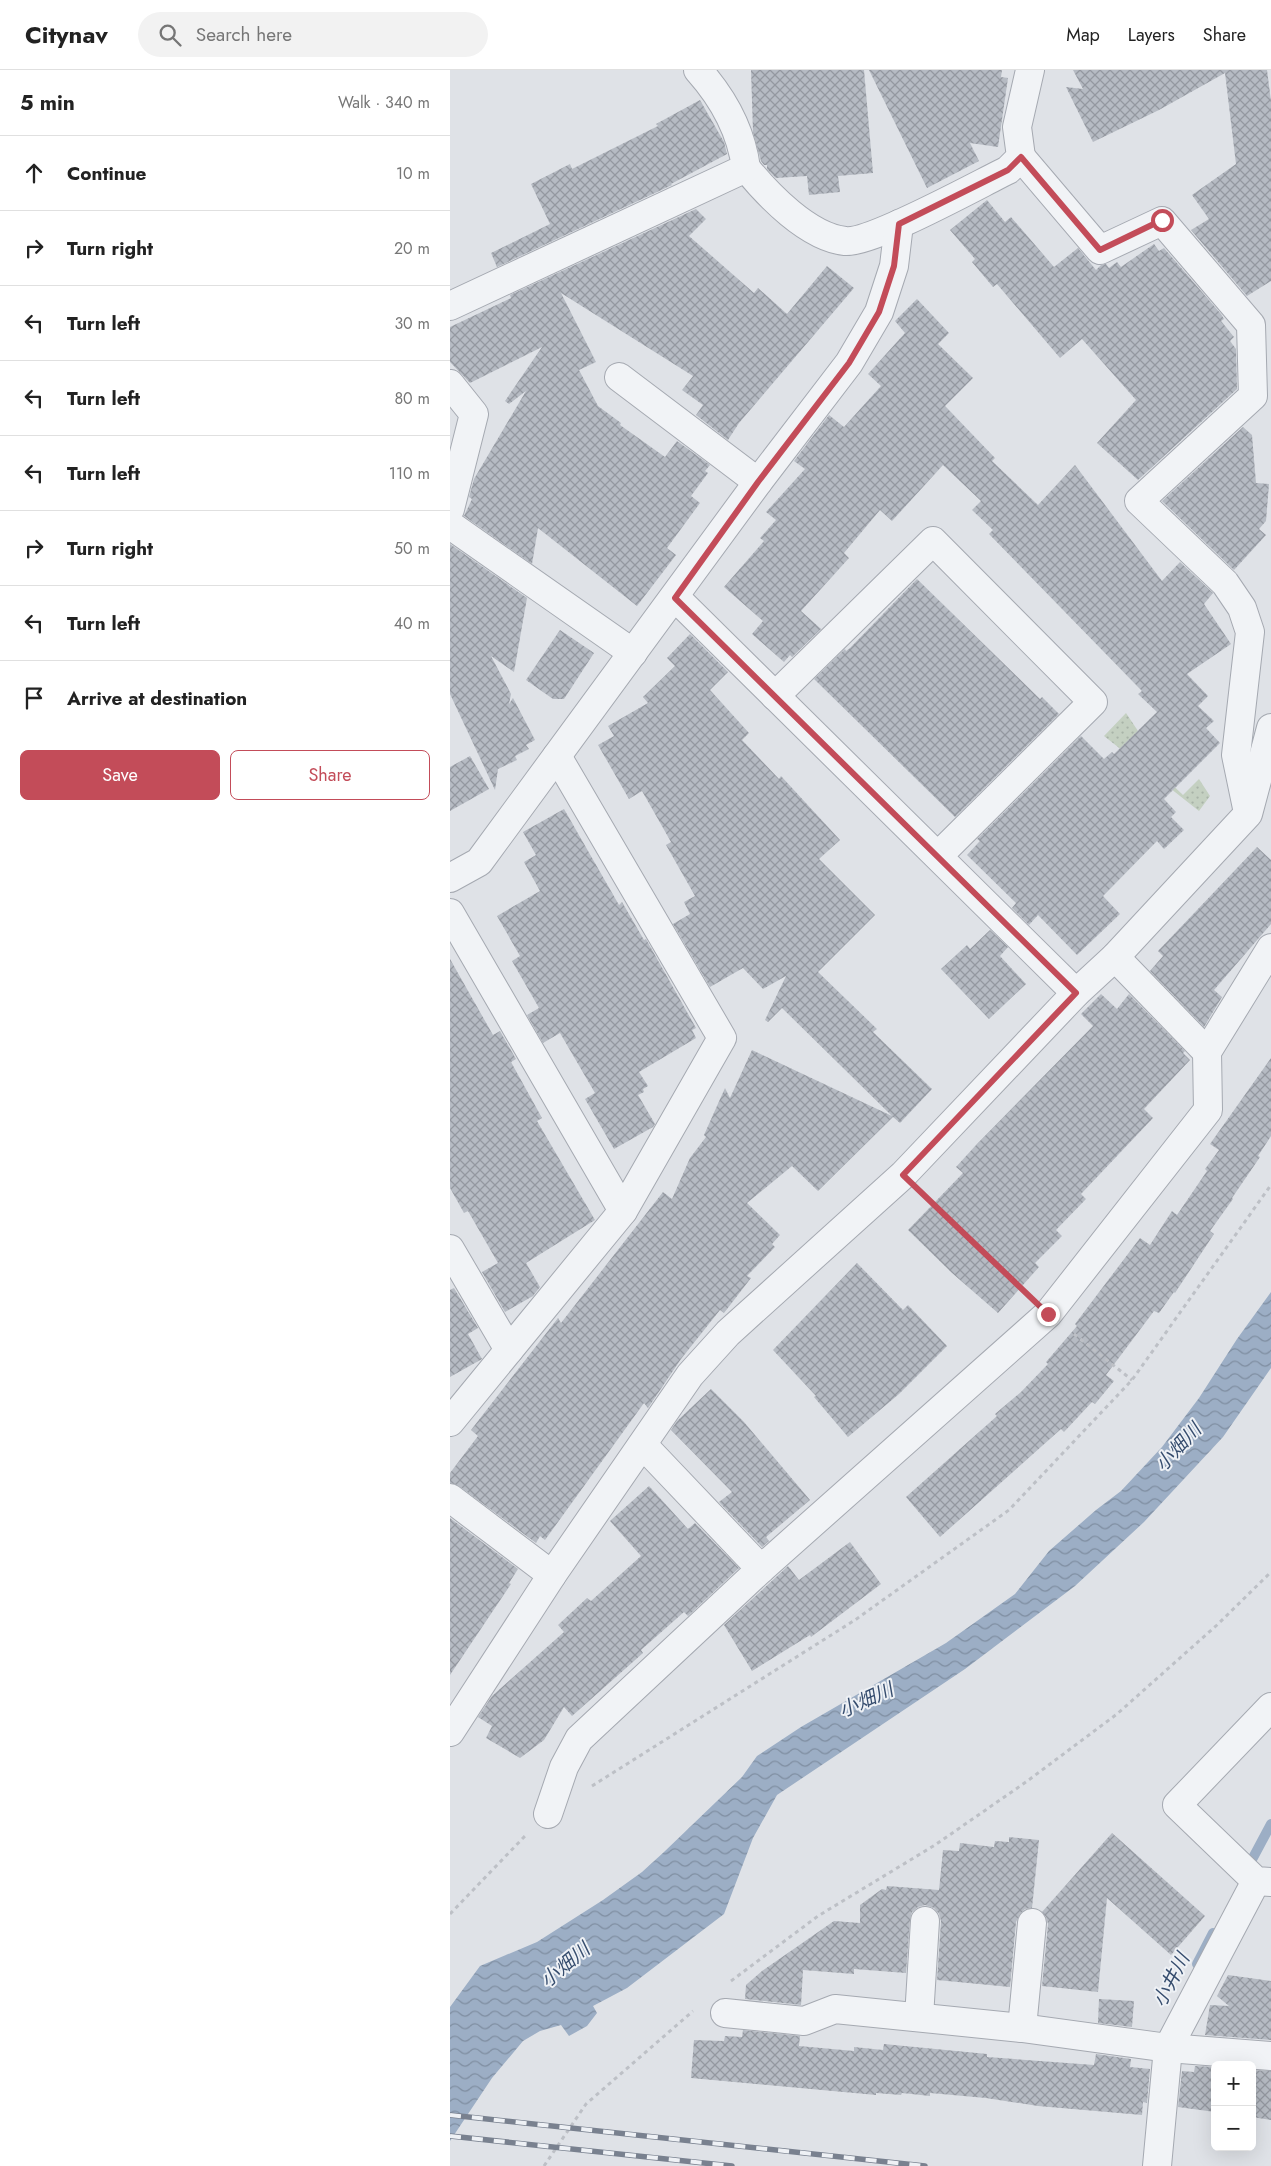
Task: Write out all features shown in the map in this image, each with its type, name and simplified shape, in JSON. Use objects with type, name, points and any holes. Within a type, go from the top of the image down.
[{"type":"street","points":[[698,70],[711,85],[731,118],[739,134],[746,168],[761,186],[786,209],[809,226],[827,236],[847,242],[872,235],[899,224],[1008,170],[1021,157]]},
{"type":"street","points":[[1030,70],[1017,127],[1021,157],[1100,250],[1162,220],[1251,325],[1254,396],[1139,501],[1225,583],[1234,594],[1244,614],[1250,632],[1236,755],[1248,814]]},
{"type":"street","points":[[450,306],[746,168]]},
{"type":"street","points":[[450,878],[479,862],[675,598],[758,482],[849,363],[879,312],[894,266],[899,224]]},
{"type":"street","points":[[619,377],[758,482]]},
{"type":"street","points":[[450,384],[474,414],[450,509]]},
{"type":"street","points":[[450,525],[634,653]]},
{"type":"street","points":[[775,696],[933,541],[1093,702],[938,856]]},
{"type":"street","points":[[675,598],[1076,993]]},
{"type":"street","points":[[450,1732],[552,1575],[679,1390],[728,1332],[903,1175],[1076,993],[1115,958],[1248,814],[1271,728]]},
{"type":"street","points":[[450,1422],[623,1211],[722,1038],[557,756]]},
{"type":"street","points":[[450,913],[623,1211]]},
{"type":"street","points":[[548,1814],[564,1767],[579,1739],[761,1569],[1048,1314],[1208,1110],[1207,1052],[1271,948]]},
{"type":"street","points":[[1115,958],[1207,1052]]},
{"type":"street","points":[[450,1249],[509,1350]]},
{"type":"street","points":[[643,1445],[761,1569]]},
{"type":"street","points":[[450,1498],[552,1575]]},
{"type":"street","points":[[1158,2166],[1161,2046],[1264,1882],[1234,1859],[1177,1805],[1271,1707]]},
{"type":"street","points":[[919,2017],[925,1921]]},
{"type":"street","points":[[1022,2028],[1032,1923]]},
{"type":"street","points":[[725,2013],[804,2021],[836,2010],[919,2017],[1161,2046],[1271,2056]]},
{"type":"path","points":[[903,1175],[1048,1314],[1132,1380]]},
{"type":"path","points":[[590,1787],[855,1620],[1009,1510],[1132,1380],[1271,1185]]},
{"type":"path","points":[[727,1984],[818,1916],[935,1845],[1011,1793],[1117,1714],[1217,1625],[1271,1572]]},
{"type":"path","points":[[450,1914],[486,1875],[548,1814]]},
{"type":"path","points":[[544,2166],[586,2104],[697,2007]]},
{"type":"green space","points":[[1126,713],[1146,743],[1140,754],[1183,795],[1199,779],[1210,796],[1199,811],[1104,736]]},
{"type":"water","name":"小畑川","points":[[1271,1292],[1271,1368],[1223,1437],[1144,1522],[1075,1586],[965,1669],[777,1795],[753,1838],[724,1914],[627,1988],[593,2006],[597,2013],[587,2026],[569,2036],[561,2025],[540,2031],[523,2041],[492,2078],[450,2141],[450,2007],[480,1966],[537,1942],[603,1900],[642,1872],[664,1852],[742,1777],[757,1756],[801,1727],[946,1643],[1015,1594],[1049,1551],[1121,1491],[1162,1447],[1199,1398],[1237,1339]]},
{"type":"building","points":[[751,70],[864,70],[873,173],[838,176],[840,192],[809,195],[807,176],[776,178],[767,169],[767,165],[764,165],[761,161],[753,132]]},
{"type":"building","points":[[869,70],[1002,70],[1001,77],[1008,78],[998,147],[970,143],[979,161],[927,188]]},
{"type":"building","points":[[1073,70],[1267,70],[1271,101],[1271,281],[1247,296],[1191,230],[1209,219],[1192,195],[1236,164],[1225,73],[1159,110],[1093,142],[1066,87],[1083,89]]},
{"type":"building","points":[[700,100],[724,142],[727,154],[672,185],[497,267],[491,253],[550,224],[531,184],[570,164],[572,169],[658,126],[656,124]]},
{"type":"building","points":[[987,200],[1005,222],[1011,217],[1054,267],[1078,248],[1096,270],[1101,265],[1106,264],[1109,268],[1117,262],[1121,267],[1154,244],[1159,251],[1164,248],[1221,314],[1224,319],[1221,321],[1234,337],[1230,341],[1236,349],[1237,389],[1138,480],[1097,443],[1136,400],[1082,339],[1060,358],[997,284],[993,287],[972,262],[975,259],[950,230]]},
{"type":"building","points":[[696,209],[706,219],[689,236],[754,293],[758,288],[787,314],[827,266],[854,288],[739,423],[728,440],[696,415],[703,405],[682,390],[693,376],[561,293],[596,362],[579,370],[598,406],[621,423],[620,425],[665,457],[677,441],[710,465],[705,471],[708,473],[691,496],[700,503],[667,548],[676,555],[637,606],[538,528],[532,564],[464,516],[472,499],[469,497],[474,479],[526,391],[509,404],[505,401],[542,347],[470,383],[450,362],[450,327],[511,298],[510,295]]},
{"type":"building","points":[[917,299],[949,333],[938,344],[973,378],[945,406],[995,458],[992,461],[1038,505],[1075,465],[1162,581],[1180,562],[1213,593],[1204,604],[1231,644],[1187,674],[1208,696],[1198,706],[1214,721],[1206,728],[1220,743],[1164,799],[1176,812],[1171,817],[1184,830],[1164,849],[1157,841],[1103,896],[1120,914],[1077,955],[1038,915],[1029,925],[1012,908],[1016,903],[967,855],[980,841],[977,839],[1081,736],[1104,759],[1112,752],[1114,754],[1157,712],[1138,694],[1142,691],[989,534],[993,530],[972,510],[981,501],[943,465],[892,521],[880,510],[844,553],[849,558],[801,611],[821,629],[792,657],[790,655],[784,662],[752,634],[763,621],[724,587],[764,541],[760,538],[776,520],[766,512],[805,469],[794,461],[829,415],[844,427],[881,386],[868,374],[905,333],[895,321]]},
{"type":"building","points":[[1243,427],[1252,435],[1256,483],[1269,484],[1266,521],[1259,529],[1266,535],[1234,570],[1162,501]]},
{"type":"building","points":[[450,544],[527,598],[514,672],[491,656],[511,694],[509,704],[513,698],[535,740],[526,745],[529,749],[515,756],[517,760],[498,769],[495,790],[450,694]]},
{"type":"building","points":[[917,579],[1040,699],[1042,697],[1059,714],[955,817],[814,679],[845,649],[846,651],[850,648]]},
{"type":"building","points":[[560,630],[594,653],[564,699],[553,699],[526,680]]},
{"type":"building","points":[[690,634],[728,672],[710,690],[749,733],[742,740],[779,779],[781,776],[840,840],[819,859],[875,915],[818,972],[877,1029],[873,1032],[932,1089],[900,1123],[893,1117],[818,1191],[792,1166],[747,1203],[780,1235],[772,1244],[775,1247],[747,1276],[751,1278],[724,1313],[720,1310],[681,1359],[648,1408],[644,1403],[545,1540],[540,1536],[536,1543],[459,1486],[450,1483],[450,1473],[478,1436],[471,1430],[558,1318],[561,1323],[663,1192],[672,1199],[690,1158],[706,1137],[704,1135],[725,1088],[730,1098],[752,1050],[892,1116],[782,1008],[768,1022],[765,1020],[786,976],[763,989],[743,968],[710,987],[673,924],[690,914],[684,902],[695,896],[666,845],[671,842],[642,791],[629,799],[598,745],[614,736],[608,726],[648,703],[643,697],[675,666],[667,658]]},
{"type":"building","points":[[470,756],[489,789],[450,811],[450,767]]},
{"type":"building","points":[[564,809],[619,905],[622,902],[644,940],[646,939],[696,1028],[692,1030],[696,1038],[639,1072],[648,1086],[643,1089],[644,1092],[638,1095],[655,1124],[653,1127],[614,1149],[585,1099],[595,1093],[560,1033],[543,1043],[527,1015],[539,1008],[512,961],[520,956],[497,916],[540,891],[524,862],[536,855],[523,832]]},
{"type":"building","points":[[1257,847],[1271,860],[1271,924],[1214,990],[1222,997],[1204,1027],[1150,971],[1163,956],[1158,951]]},
{"type":"building","points":[[990,930],[1008,947],[1000,956],[1026,984],[989,1019],[941,969],[967,945],[970,949]]},
{"type":"building","points":[[450,959],[493,1035],[500,1031],[516,1059],[511,1062],[542,1118],[537,1121],[595,1220],[526,1263],[540,1287],[533,1296],[505,1312],[482,1272],[498,1263],[468,1211],[464,1213],[450,1188]]},
{"type":"building","points":[[1101,994],[1117,1009],[1129,994],[1185,1051],[1183,1053],[1190,1060],[1144,1109],[1153,1118],[1081,1194],[1086,1199],[1056,1230],[1062,1236],[1035,1263],[1039,1267],[998,1313],[952,1273],[908,1230],[963,1173],[956,1167],[1093,1026],[1081,1014]]},
{"type":"building","points":[[1271,1058],[1271,1136],[1258,1156],[1260,1157],[1210,1231],[1214,1234],[1175,1293],[1159,1313],[1154,1311],[1106,1375],[1114,1381],[1095,1404],[1092,1402],[1064,1432],[1061,1429],[940,1537],[906,1497],[997,1416],[995,1414],[1021,1392],[1048,1364],[1046,1362],[1077,1326],[1075,1324],[1140,1238],[1150,1245],[1172,1211],[1177,1215],[1219,1150],[1210,1144]]},
{"type":"building","points":[[857,1263],[903,1310],[908,1305],[947,1346],[899,1394],[848,1437],[814,1397],[816,1396],[773,1350]]},
{"type":"building","points":[[454,1288],[478,1328],[468,1334],[482,1359],[450,1377],[450,1290]]},
{"type":"building","points":[[711,1389],[744,1422],[810,1500],[766,1537],[769,1541],[762,1547],[719,1502],[732,1492],[671,1430],[677,1421]]},
{"type":"building","points":[[649,1486],[688,1529],[695,1523],[739,1568],[688,1616],[684,1612],[641,1650],[643,1653],[572,1716],[564,1707],[544,1740],[520,1758],[486,1738],[492,1726],[478,1717],[492,1696],[564,1632],[558,1625],[587,1598],[591,1601],[641,1556],[610,1521]]},
{"type":"building","points":[[450,1518],[518,1569],[509,1583],[511,1584],[450,1675]]},
{"type":"building","points":[[850,1542],[881,1584],[811,1637],[810,1635],[752,1671],[724,1625],[788,1566],[799,1580]]},
{"type":"building","points":[[1112,1833],[1205,1916],[1171,1955],[1107,1898],[1098,1992],[1042,1986],[1048,1924],[1042,1912]]},
{"type":"building","points":[[1009,1837],[1039,1840],[1032,1908],[1025,1909],[1016,1922],[1010,1987],[937,1980],[941,1921],[939,1914],[934,1908],[925,1905],[918,1907],[912,1912],[906,1973],[854,1969],[854,1974],[803,1970],[801,2005],[745,1999],[746,1985],[762,1971],[834,1921],[860,1923],[860,1905],[882,1889],[886,1890],[887,1886],[939,1890],[943,1850],[959,1851],[960,1843],[994,1847],[995,1841],[1009,1842]]},
{"type":"building","points":[[1228,1975],[1271,1981],[1271,2040],[1205,2035],[1210,2005],[1229,2006],[1217,1996]]},
{"type":"building","points":[[1099,1999],[1134,2001],[1132,2027],[1098,2023]]},
{"type":"building","points":[[743,2030],[800,2036],[799,2046],[854,2051],[854,2047],[883,2050],[884,2044],[987,2054],[987,2057],[1094,2065],[1096,2054],[1131,2059],[1130,2067],[1150,2069],[1147,2103],[1143,2102],[1142,2115],[1038,2106],[986,2098],[930,2093],[930,2096],[902,2093],[901,2095],[876,2093],[876,2095],[691,2078],[694,2040],[724,2041],[725,2036],[742,2037]]},
{"type":"building","points":[[1195,2066],[1211,2067],[1211,2111],[1178,2107],[1182,2071],[1194,2072]]},
{"type":"building","points":[[1256,2070],[1271,2071],[1271,2120],[1256,2118]]},
{"type":"waterway","name":"小井川","points":[[1247,1869],[1271,1824]]},
{"type":"waterway","name":"小井川","points":[[1197,1964],[1213,1933]]},
{"type":"railway","points":[[450,2115],[925,2166]]},
{"type":"railway","points":[[450,2136],[732,2166]]},
{"type":"route","points":[[1048,1314],[903,1175],[1076,993],[675,598],[758,482],[849,363],[879,312],[894,266],[899,224],[1008,170],[1021,157],[1100,250],[1162,220]]}]
